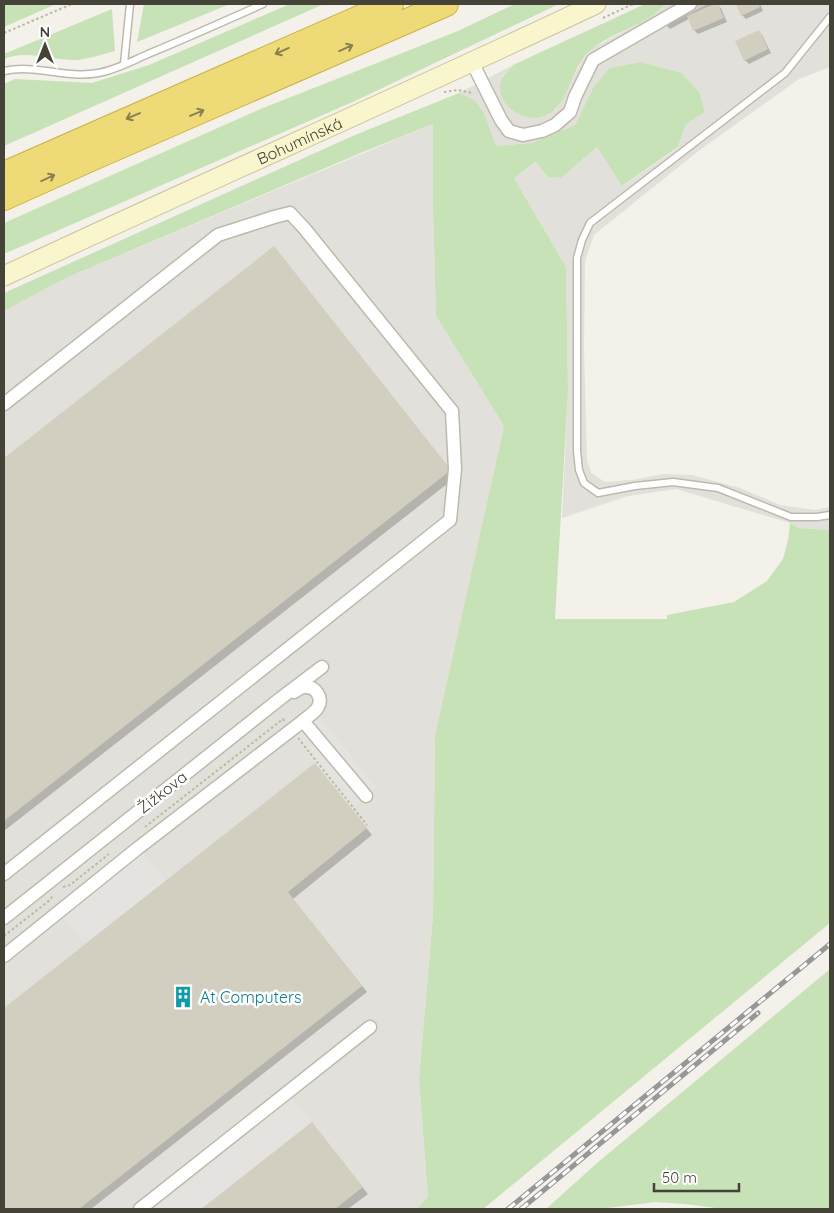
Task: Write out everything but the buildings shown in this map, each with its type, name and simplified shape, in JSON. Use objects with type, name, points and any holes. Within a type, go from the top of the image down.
[{"type":"highway","points":[[4,174],[391,4]]},
{"type":"highway","points":[[4,198],[446,4]]},
{"type":"main road","name":"Bohumínská","points":[[4,276],[120,221],[596,4]]},
{"type":"street","points":[[472,62],[501,120],[509,131],[523,136],[542,131],[554,125],[570,112],[575,97],[594,60],[690,4]]},
{"type":"street","points":[[4,404],[218,235],[290,213],[452,410],[455,470],[450,520],[4,874]]},
{"type":"street","name":"Žižkova","points":[[4,918],[322,667]]},
{"type":"street","points":[[4,956],[138,848],[292,730],[319,706],[319,698],[316,691],[305,687],[281,698]]},
{"type":"street","points":[[303,721],[366,796]]},
{"type":"street","points":[[140,1209],[370,1027]]},
{"type":"lane","points":[[124,64],[130,4]]},
{"type":"lane","points":[[4,71],[30,69],[84,75],[98,73],[124,64],[263,4]]},
{"type":"lane","points":[[830,17],[785,73],[590,223],[582,240],[577,258],[577,450],[579,470],[584,483],[598,493],[673,482],[718,488],[791,517],[818,517],[830,514]]},
{"type":"path","points":[[4,33],[72,4]]},
{"type":"path","points":[[448,91],[458,90],[472,93]]},
{"type":"path","points":[[139,831],[283,719],[367,824]]},
{"type":"path","points":[[4,936],[50,900],[53,894],[70,885],[116,849]]},
{"type":"shaded area","points":[[667,4],[830,4],[830,67],[799,79],[697,152],[594,235],[585,261],[584,349],[587,459],[591,473],[605,482],[632,480],[663,474],[692,475],[740,488],[780,505],[815,510],[830,507],[830,530],[799,528],[790,523],[676,489],[628,496],[562,518],[568,390],[566,267],[514,178],[537,162],[548,177],[561,178],[597,147],[623,186],[678,148],[686,124],[705,111],[700,93],[682,73],[641,62],[609,68],[593,88],[575,125],[531,143],[496,146],[484,113],[475,100],[459,93],[513,65],[502,77],[556,110],[582,60],[593,48],[650,17]]},
{"type":"shaded area","points":[[433,124],[436,316],[504,426],[435,735],[433,916],[419,1079],[428,1197],[417,1209],[4,1209],[4,311],[66,278]]},
{"type":"shaded area","points":[[319,715],[376,788],[350,808],[293,736]]},
{"type":"shaded area","points":[[138,848],[167,880],[85,943],[57,913]]},
{"type":"shaded area","points":[[287,1093],[312,1122],[201,1209],[140,1209]]},
{"type":"green space","points":[[4,4],[56,4],[4,27]]},
{"type":"green space","points":[[144,4],[230,4],[137,42]]},
{"type":"green space","points":[[290,4],[324,4],[4,146],[4,84],[15,79],[92,83],[149,65]]},
{"type":"green space","points":[[515,4],[559,4],[357,100],[4,254],[4,223],[258,110],[458,31]]},
{"type":"green space","points":[[645,4],[667,4],[649,18],[604,41],[588,53],[578,67],[562,101],[549,114],[533,118],[516,113],[509,108],[501,94],[500,86],[504,76],[513,65]]},
{"type":"green space","points":[[112,9],[115,51],[77,60],[31,55],[13,56],[4,59],[4,54]]},
{"type":"green space","points":[[641,62],[682,73],[700,93],[705,112],[686,124],[678,147],[622,186],[597,147],[561,178],[548,177],[536,162],[514,178],[566,267],[568,390],[555,619],[667,619],[667,615],[734,602],[767,581],[783,559],[790,523],[799,528],[830,530],[830,923],[483,1209],[417,1209],[428,1197],[419,1079],[433,916],[435,735],[504,426],[436,316],[433,124],[66,278],[4,311],[4,293],[355,135],[459,93],[475,100],[484,113],[496,146],[531,143],[575,125],[593,88],[609,68]]},
{"type":"green space","points":[[830,969],[830,1209],[723,1209],[655,1202],[600,1209],[546,1209],[597,1163]]},
{"type":"railway","points":[[508,1209],[830,944]]},
{"type":"railway","points":[[521,1209],[758,1013]]},
{"type":"place","name":"At Computers","points":[[183,997]]}]
